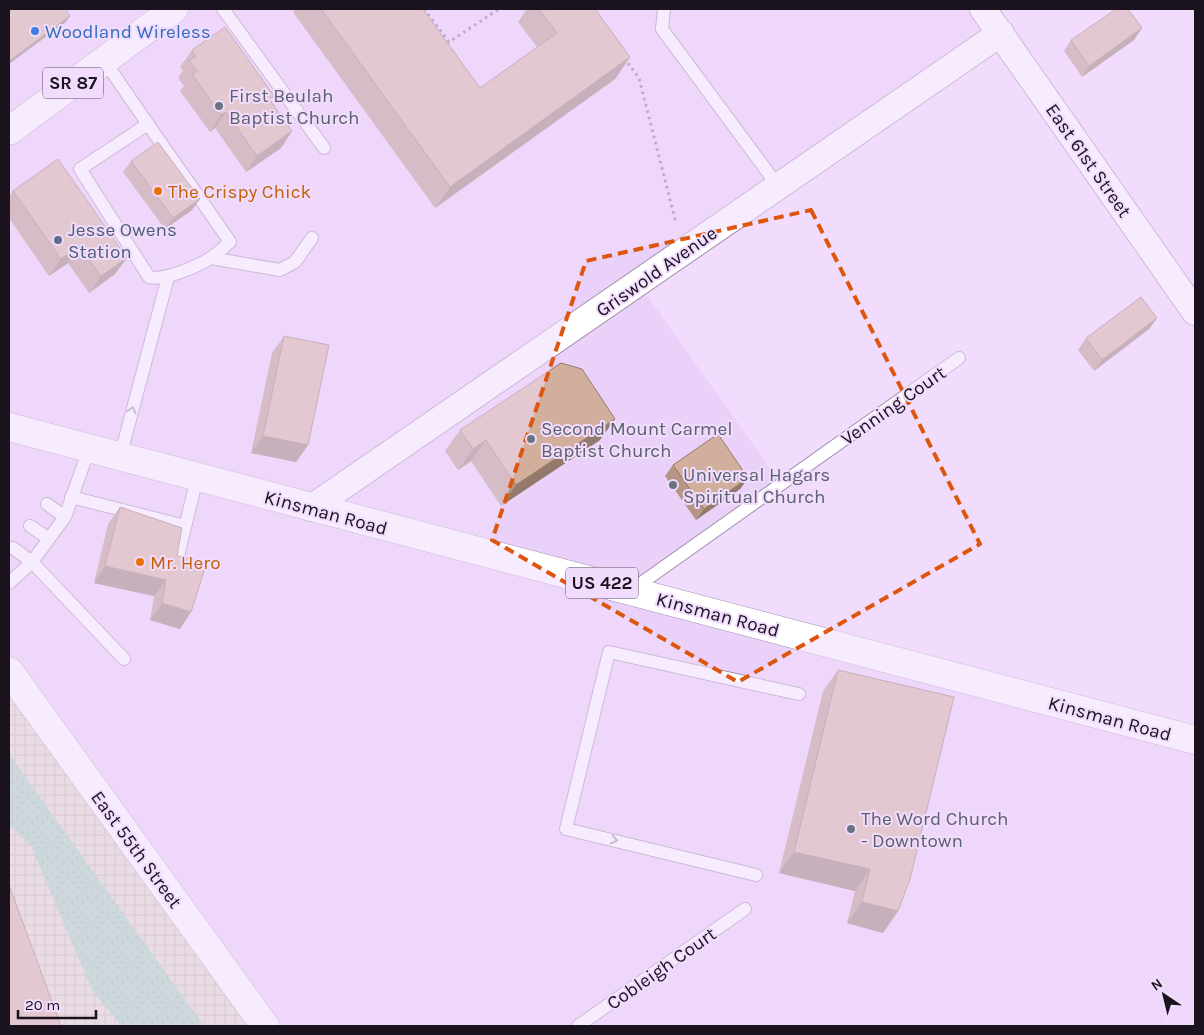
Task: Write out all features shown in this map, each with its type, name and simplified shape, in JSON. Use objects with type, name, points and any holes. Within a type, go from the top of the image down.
[{"type":"main road","name":"SR 87","points":[[9,131],[174,9]]},
{"type":"main road","name":"Kinsman Road","points":[[9,427],[1195,740]]},
{"type":"main road","name":"East 55th Street","points":[[9,671],[265,1026]]},
{"type":"street","name":"East 61st Street","points":[[983,9],[1195,312]]},
{"type":"street","name":"Griswold Avenue","points":[[311,508],[1001,33]]},
{"type":"lane","points":[[223,9],[324,148]]},
{"type":"lane","points":[[664,9],[662,29],[778,186]]},
{"type":"lane","points":[[104,60],[230,242],[212,258],[168,277],[156,279],[149,277],[80,169],[148,124]]},
{"type":"lane","points":[[212,258],[280,270],[295,262],[312,238]]},
{"type":"lane","points":[[120,457],[168,277]]},
{"type":"lane","name":"Venning Court","points":[[631,591],[959,358]]},
{"type":"lane","points":[[9,583],[32,562],[65,517],[88,449]]},
{"type":"lane","points":[[176,564],[197,478]]},
{"type":"lane","points":[[71,498],[185,526]]},
{"type":"lane","points":[[47,504],[65,517]]},
{"type":"lane","points":[[30,526],[49,539]]},
{"type":"lane","points":[[13,548],[32,562],[124,659]]},
{"type":"lane","points":[[756,875],[566,829],[609,652],[799,694]]},
{"type":"lane","name":"Cobleigh Court","points":[[578,1026],[745,909]]},
{"type":"path","points":[[424,9],[449,42],[499,9]]},
{"type":"path","points":[[622,55],[639,78],[676,223]]},
{"type":"highlighted area","points":[[811,210],[980,544],[738,682],[492,540],[586,261]]},
{"type":"shaded area","points":[[9,9],[983,9],[1001,33],[638,283],[781,484],[632,591],[1195,740],[1195,1026],[265,1026],[9,671]]},
{"type":"shaded area","points":[[9,671],[265,1026],[9,1026]]},
{"type":"green space","points":[[9,754],[204,1026],[121,1026],[92,990],[31,846],[13,829],[9,828]]},
{"type":"building","points":[[9,9],[65,9],[70,16],[9,61]]},
{"type":"building","points":[[321,9],[423,9],[480,88],[557,33],[539,9],[595,9],[630,57],[450,187]]},
{"type":"building","points":[[1116,9],[1128,9],[1142,28],[1089,66],[1071,40]]},
{"type":"building","points":[[225,27],[274,96],[269,99],[292,131],[257,156],[226,112],[221,115],[192,74],[197,71],[189,61],[196,56],[192,50]]},
{"type":"building","points":[[158,142],[200,199],[173,218],[131,161]]},
{"type":"building","points":[[58,159],[127,258],[101,276],[79,246],[61,259],[13,191]]},
{"type":"building","points":[[1141,297],[1157,318],[1102,360],[1086,338]]},
{"type":"building","points":[[284,336],[329,345],[308,445],[263,436]]},
{"type":"building","points":[[561,363],[582,369],[615,419],[516,485],[486,440],[473,449],[460,430]]},
{"type":"building","points":[[718,434],[748,478],[704,509],[673,465]]},
{"type":"building","points":[[120,507],[182,528],[177,556],[207,562],[191,612],[162,603],[166,580],[105,566]]},
{"type":"building","name":"The Word Church - Downtown","points":[[838,670],[954,697],[910,879],[898,911],[862,902],[870,869],[794,852]]},
{"type":"building","points":[[9,885],[61,1026],[9,1026]]},
{"type":"place","name":"Woodland Wireless","points":[[35,31]]},
{"type":"place","name":"First Beulah Baptist Church","points":[[219,106]]},
{"type":"place","name":"The Crispy Chick","points":[[158,191]]},
{"type":"place","name":"Jesse Owens Station","points":[[58,240]]},
{"type":"place","name":"Second Mount Carmel Baptist Church","points":[[531,439]]},
{"type":"place","name":"Universal Hagars Spiritual Church","points":[[673,485]]},
{"type":"place","name":"Mr. Hero","points":[[140,562]]},
{"type":"place","name":"The Word Church - Downtown","points":[[851,829]]}]
